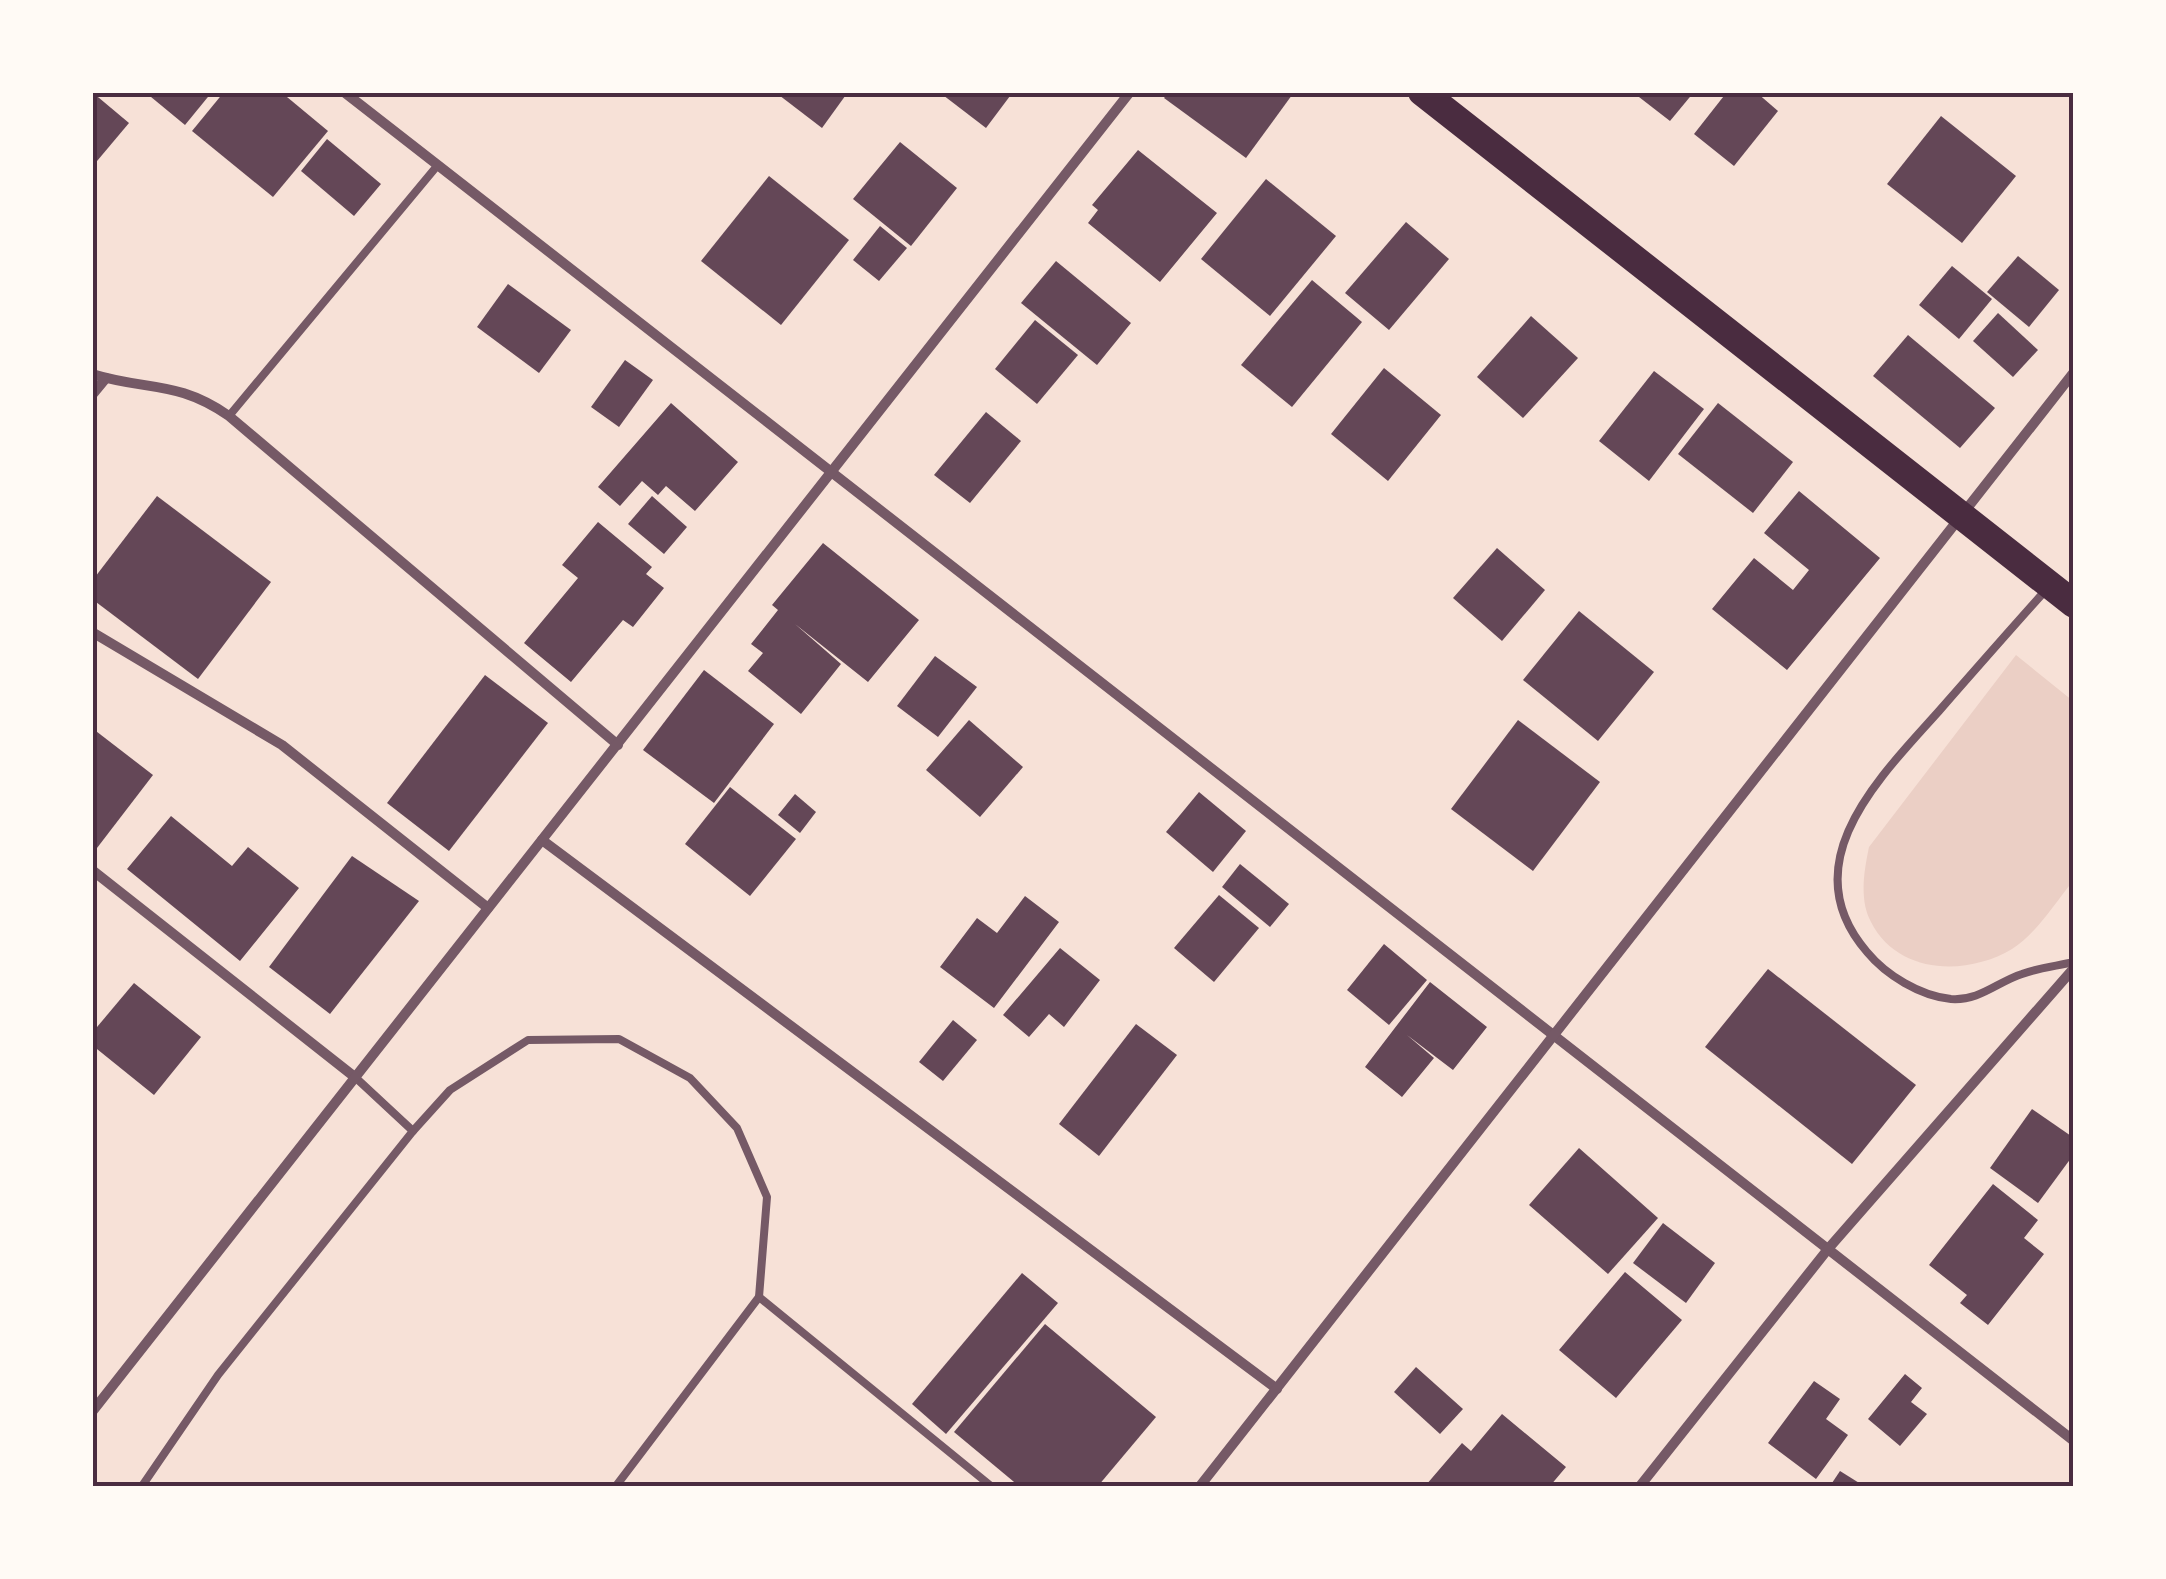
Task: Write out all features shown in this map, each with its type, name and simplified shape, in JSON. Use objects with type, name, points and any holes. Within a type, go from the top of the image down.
[{"type":"highway","points":[[1422,92],[2074,604]]},
{"type":"street","points":[[344,92],[2074,1441]]},
{"type":"street","points":[[92,1412],[1130,92]]},
{"type":"street","points":[[1200,1486],[2074,372]]},
{"type":"street","points":[[92,374],[162,384],[200,395],[618,744]]},
{"type":"street","points":[[92,395],[106,378]]},
{"type":"street","points":[[92,632],[282,745],[488,908]]},
{"type":"street","points":[[542,840],[1277,1388]]},
{"type":"street","points":[[92,870],[356,1078]]},
{"type":"street","points":[[1640,1486],[1828,1250],[2074,965]]},
{"type":"lane","points":[[229,416],[437,166]]},
{"type":"lane","points":[[2050,585],[1862,798],[1840,852],[1838,897],[1854,936],[1880,968],[1912,987],[1952,999],[1985,994],[2019,974],[2074,965]]},
{"type":"lane","points":[[142,1486],[218,1374],[450,1090],[528,1040],[619,1040],[690,1078],[737,1128],[768,1196],[759,1298],[616,1486]]},
{"type":"lane","points":[[356,1078],[413,1132]]},
{"type":"lane","points":[[759,1298],[991,1486]]},
{"type":"shaded area","points":[[2016,655],[2073,701],[2073,881],[2037,927],[2012,949],[1975,964],[1935,966],[1916,961],[1883,939],[1867,913],[1864,885],[1869,847]]},
{"type":"building","points":[[92,92],[129,123],[92,167]]},
{"type":"building","points":[[145,92],[212,92],[185,125]]},
{"type":"building","points":[[224,92],[281,92],[328,131],[273,197],[192,131]]},
{"type":"building","points":[[775,92],[848,92],[822,128]]},
{"type":"building","points":[[939,92],[1013,92],[986,128]]},
{"type":"building","points":[[1169,92],[1292,95],[1246,158],[1164,98]]},
{"type":"building","points":[[1643,92],[1694,92],[1670,121],[1639,97]]},
{"type":"building","points":[[1727,92],[1756,92],[1778,111],[1734,166],[1694,134]]},
{"type":"building","points":[[1941,116],[2016,176],[1962,243],[1887,184]]},
{"type":"building","points":[[327,139],[381,184],[354,216],[301,171]]},
{"type":"building","points":[[900,142],[957,188],[911,246],[853,199]]},
{"type":"building","points":[[1138,150],[1217,213],[1160,282],[1088,223],[1098,210],[1092,205]]},
{"type":"building","points":[[769,176],[849,240],[781,325],[701,261]]},
{"type":"building","points":[[1266,179],[1336,236],[1270,316],[1201,259]]},
{"type":"building","points":[[1406,222],[1449,259],[1389,330],[1345,293]]},
{"type":"building","points":[[880,226],[907,248],[879,281],[853,260]]},
{"type":"building","points":[[2018,256],[2059,290],[2029,327],[1987,292]]},
{"type":"building","points":[[1056,261],[1131,323],[1097,365],[1021,303]]},
{"type":"building","points":[[1952,266],[1992,299],[1959,339],[1919,305]]},
{"type":"building","points":[[1312,280],[1362,322],[1292,407],[1241,365]]},
{"type":"building","points":[[508,284],[571,330],[539,373],[477,327]]},
{"type":"building","points":[[1998,313],[2038,350],[2013,377],[1973,341]]},
{"type":"building","points":[[1531,316],[1578,358],[1523,418],[1477,377]]},
{"type":"building","points":[[1035,320],[1078,355],[1037,404],[995,369]]},
{"type":"building","points":[[1908,335],[1995,408],[1960,448],[1873,376]]},
{"type":"building","points":[[625,360],[653,380],[619,427],[591,407]]},
{"type":"building","points":[[1384,368],[1441,415],[1388,481],[1331,434]]},
{"type":"building","points":[[1654,371],[1704,409],[1649,481],[1599,441]]},
{"type":"building","points":[[671,403],[738,462],[695,511],[666,486],[658,495],[642,481],[620,506],[598,487]]},
{"type":"building","points":[[1718,403],[1793,462],[1753,513],[1678,454]]},
{"type":"building","points":[[986,412],[1021,441],[970,503],[934,475]]},
{"type":"building","points":[[1799,491],[1880,558],[1787,670],[1712,609],[1754,558],[1793,590],[1809,570],[1764,533]]},
{"type":"building","points":[[157,496],[271,582],[198,679],[92,599],[92,581]]},
{"type":"building","points":[[652,496],[687,527],[664,554],[628,524]]},
{"type":"building","points":[[598,522],[652,567],[646,574],[664,588],[633,627],[623,620],[571,682],[524,643],[578,578],[562,565]]},
{"type":"building","points":[[823,543],[919,620],[868,682],[795,624],[841,664],[801,714],[748,671],[763,653],[751,644],[778,610],[772,605]]},
{"type":"building","points":[[1497,548],[1545,590],[1502,641],[1453,598]]},
{"type":"building","points":[[1579,611],[1654,672],[1598,741],[1523,680]]},
{"type":"building","points":[[935,656],[977,687],[938,737],[897,706]]},
{"type":"building","points":[[704,670],[774,724],[714,803],[643,750]]},
{"type":"building","points":[[485,675],[548,723],[449,851],[387,803]]},
{"type":"building","points":[[969,720],[1023,767],[980,817],[926,770]]},
{"type":"building","points":[[1518,720],[1600,782],[1533,871],[1451,809]]},
{"type":"building","points":[[92,728],[153,775],[97,848],[92,845]]},
{"type":"building","points":[[730,787],[796,839],[750,896],[685,844]]},
{"type":"building","points":[[1199,792],[1246,831],[1213,872],[1166,832]]},
{"type":"building","points":[[795,794],[816,812],[800,833],[778,815]]},
{"type":"building","points":[[171,816],[232,866],[248,847],[299,888],[240,961],[127,869]]},
{"type":"building","points":[[352,856],[419,901],[330,1014],[269,967]]},
{"type":"building","points":[[1240,864],[1289,904],[1270,927],[1222,887]]},
{"type":"building","points":[[1219,895],[1259,928],[1214,982],[1174,948]]},
{"type":"building","points":[[1025,896],[1059,922],[994,1008],[940,967],[977,918],[997,933]]},
{"type":"building","points":[[1384,944],[1427,980],[1389,1025],[1347,990]]},
{"type":"building","points":[[1060,948],[1100,980],[1064,1027],[1049,1014],[1029,1037],[1003,1015]]},
{"type":"building","points":[[1768,969],[1916,1085],[1852,1164],[1705,1047]]},
{"type":"building","points":[[1430,982],[1487,1027],[1453,1070],[1407,1035],[1434,1058],[1402,1097],[1365,1067]]},
{"type":"building","points":[[134,983],[201,1037],[154,1095],[92,1045],[92,1033]]},
{"type":"building","points":[[953,1020],[977,1040],[943,1081],[919,1062]]},
{"type":"building","points":[[1136,1024],[1177,1055],[1099,1156],[1059,1124]]},
{"type":"building","points":[[2032,1109],[2074,1138],[2074,1154],[2038,1203],[1990,1168]]},
{"type":"building","points":[[1579,1148],[1658,1218],[1608,1274],[1529,1205]]},
{"type":"building","points":[[1993,1184],[2038,1220],[2024,1238],[2044,1254],[1988,1325],[1960,1303],[1967,1295],[1929,1265]]},
{"type":"building","points":[[1663,1223],[1715,1263],[1686,1303],[1633,1263]]},
{"type":"building","points":[[1625,1272],[1682,1320],[1616,1398],[1559,1350]]},
{"type":"building","points":[[1022,1273],[1058,1303],[946,1434],[912,1404]]},
{"type":"building","points":[[1045,1324],[1156,1417],[1098,1486],[1019,1486],[954,1432]]},
{"type":"building","points":[[1416,1367],[1463,1409],[1440,1434],[1394,1392]]},
{"type":"building","points":[[1905,1374],[1922,1388],[1911,1402],[1927,1414],[1900,1446],[1868,1419]]},
{"type":"building","points":[[1814,1381],[1840,1399],[1826,1419],[1848,1435],[1816,1479],[1768,1443]]},
{"type":"building","points":[[1502,1414],[1566,1467],[1550,1486],[1426,1485],[1462,1443],[1471,1451]]},
{"type":"building","points":[[1840,1471],[1864,1486],[1830,1486]]}]
